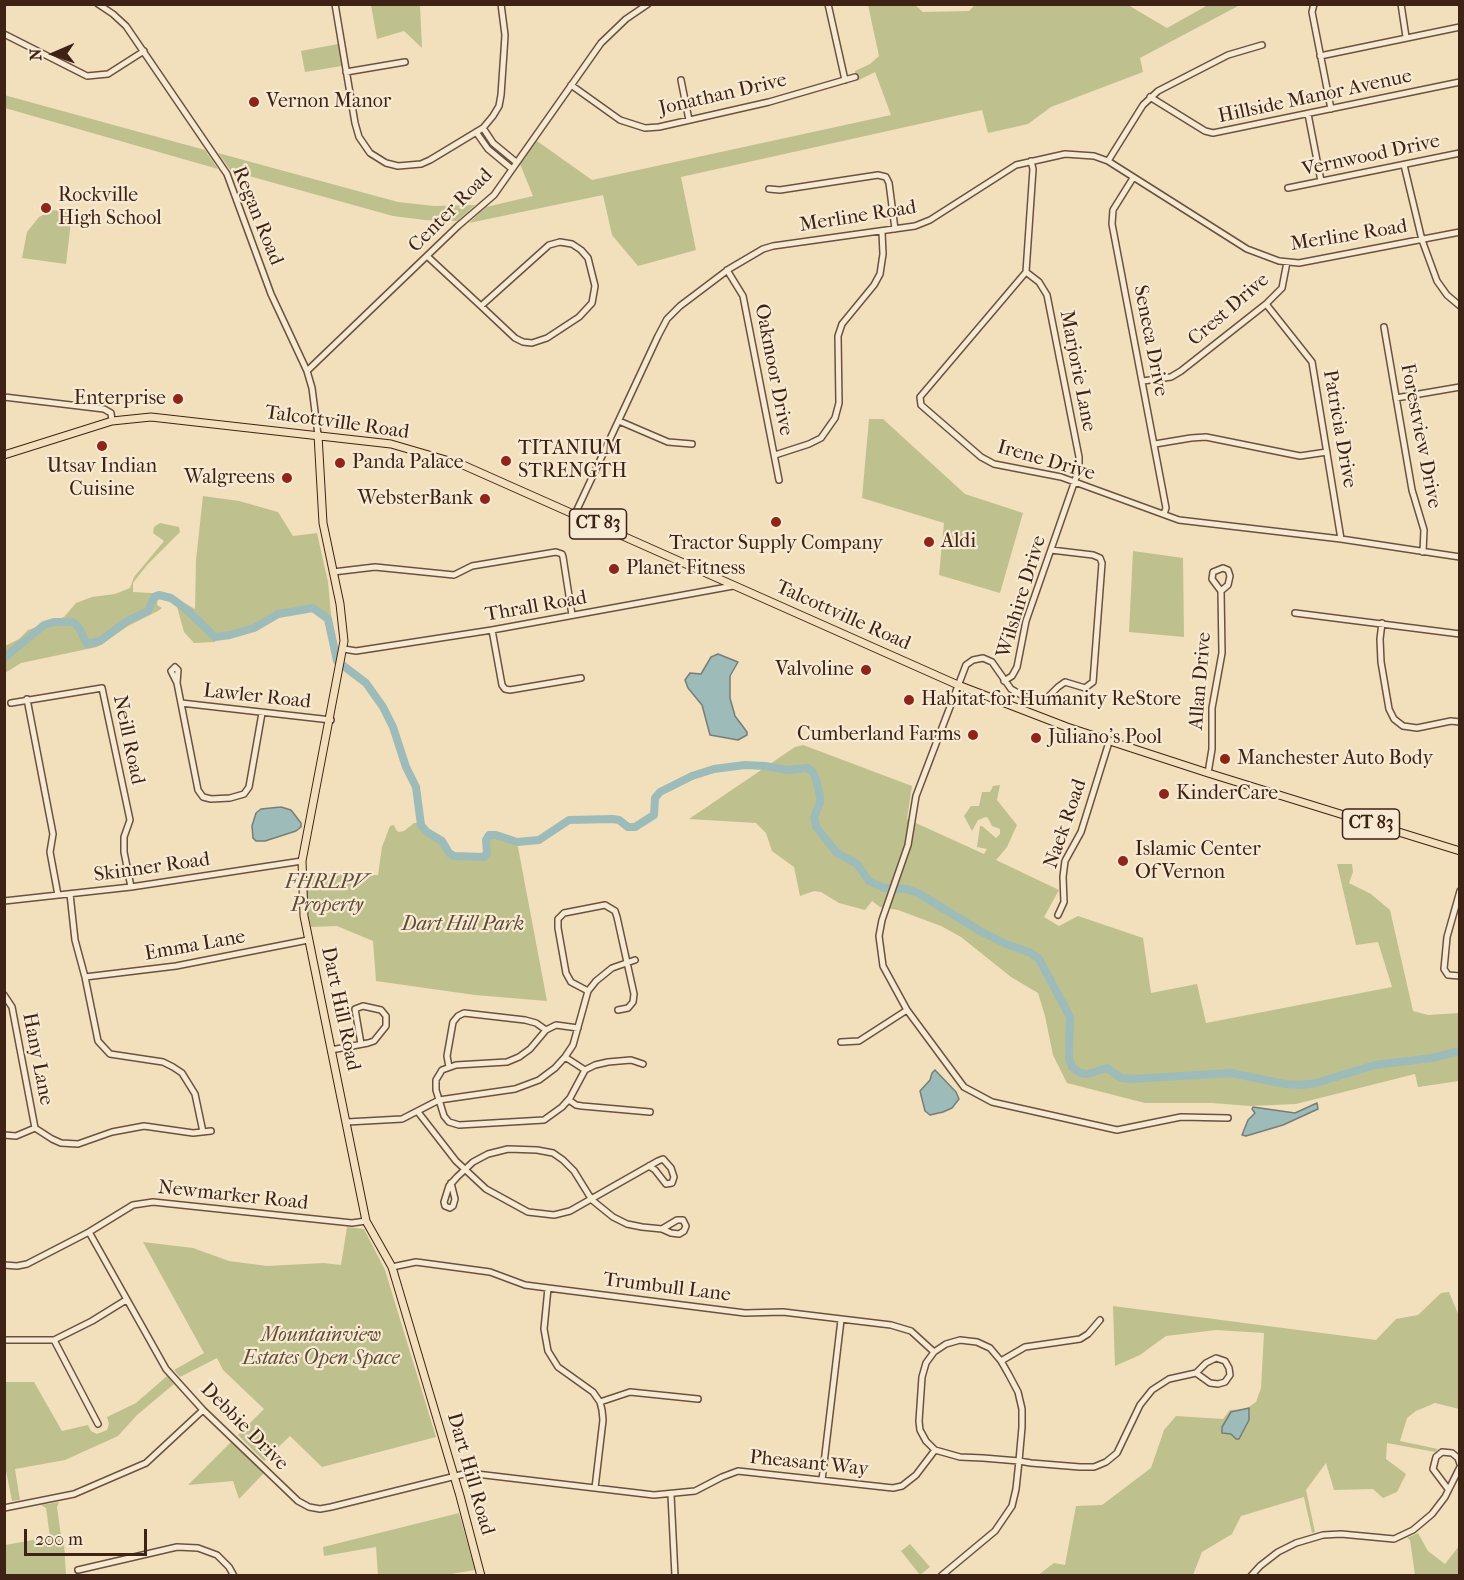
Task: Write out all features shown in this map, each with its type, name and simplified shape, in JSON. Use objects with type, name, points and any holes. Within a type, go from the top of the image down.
[{"type":"main road","name":"Talcottville Road","points":[[4,454],[112,421],[151,417],[178,418],[391,444],[460,464],[958,685],[1109,742],[1460,851]]},
{"type":"main road","name":"Dart Hill Road","points":[[318,435],[323,523],[340,604],[344,649],[303,861],[302,901],[366,1221],[392,1267],[481,1575]]},
{"type":"street","name":"Regan Road","points":[[98,4],[119,18],[227,174],[268,286],[307,371],[312,388],[318,435]]},
{"type":"street","points":[[335,4],[359,137],[370,153],[386,163],[398,166],[421,164],[483,128],[499,106],[505,34],[501,4]]},
{"type":"street","name":"Center Road","points":[[307,371],[494,195],[571,85],[613,30],[626,18],[648,4]]},
{"type":"street","points":[[828,4],[845,80]]},
{"type":"street","points":[[1314,4],[1312,12],[1331,109]]},
{"type":"street","points":[[1401,4],[1406,37]]},
{"type":"street","points":[[1320,56],[1460,27]]},
{"type":"street","points":[[4,34],[87,76],[97,77],[108,74],[144,51]]},
{"type":"street","points":[[1108,161],[1150,97],[1228,55],[1262,45]]},
{"type":"street","points":[[346,72],[405,62]]},
{"type":"street","name":"Jonathan Drive","points":[[571,85],[620,120],[645,128],[659,127],[769,102],[855,77]]},
{"type":"street","points":[[681,80],[689,120]]},
{"type":"street","name":"Hillside Manor Avenue","points":[[1150,97],[1213,133],[1460,82]]},
{"type":"street","points":[[1308,114],[1321,181]]},
{"type":"street","points":[[483,128],[493,143],[516,162]]},
{"type":"street","points":[[476,132],[488,149],[512,169]]},
{"type":"street","name":"Vernwood Drive","points":[[1288,188],[1460,153]]},
{"type":"street","name":"Merline Road","points":[[575,514],[667,319],[680,306],[753,253],[773,246],[915,226],[930,220],[1016,165],[1031,160],[1079,154],[1108,161],[1247,249],[1262,256],[1287,262],[1299,263],[1460,231]]},
{"type":"street","points":[[1026,272],[1033,170],[1031,160]]},
{"type":"street","points":[[1404,165],[1422,240],[1437,281],[1447,295],[1460,306]]},
{"type":"street","points":[[769,189],[780,190],[878,175],[886,177],[889,183],[895,229]]},
{"type":"street","name":"Seneca Drive","points":[[1133,178],[1113,210],[1112,218],[1155,444],[1166,508],[1164,514]]},
{"type":"street","points":[[775,455],[795,450],[821,438],[836,418],[839,403],[838,336],[842,324],[874,285],[880,274],[883,254],[882,232]]},
{"type":"street","points":[[427,256],[515,338],[532,343],[540,342],[579,317],[592,303],[595,286],[588,258],[572,244],[560,242],[549,245],[481,306]]},
{"type":"street","name":"Crest Drive","points":[[1143,381],[1171,377],[1181,371],[1266,304],[1282,288],[1287,262]]},
{"type":"street","name":"Oakmoor Drive","points":[[727,270],[742,296],[779,480]]},
{"type":"street","name":"Marjorie Lane","points":[[1026,272],[1039,282],[1047,295],[1078,457],[1079,469],[1075,483]]},
{"type":"street","name":"Irene Drive","points":[[1026,272],[919,401],[988,461],[1002,466],[1061,477],[1179,520],[1460,556]]},
{"type":"street","name":"Patricia Drive","points":[[1266,304],[1312,362],[1341,539]]},
{"type":"street","name":"Forestview Drive","points":[[1384,327],[1412,490],[1424,530],[1423,552]]},
{"type":"street","points":[[1396,398],[1460,387]]},
{"type":"street","points":[[4,397],[104,409],[111,413],[112,421]]},
{"type":"street","points":[[620,421],[668,441],[692,444]]},
{"type":"street","points":[[1155,444],[1206,437],[1300,456],[1327,452]]},
{"type":"street","name":"Wilshire Drive","points":[[958,685],[966,665],[973,660],[983,658],[998,668],[1004,681],[1012,676],[1017,667],[1026,621],[1075,483]]},
{"type":"street","points":[[1004,681],[1011,689],[1023,696],[1044,701],[1065,682],[1085,688],[1093,682],[1102,563],[1100,558],[1093,555],[1051,550]]},
{"type":"street","points":[[333,572],[375,567],[454,574],[472,566],[556,552],[562,554],[563,557],[572,615]]},
{"type":"street","name":"Thrall Road","points":[[344,649],[356,651],[492,630],[733,586]]},
{"type":"street","name":"Allan Drive","points":[[1208,773],[1212,749],[1212,708],[1222,653],[1221,591]]},
{"type":"street","points":[[1295,613],[1460,633]]},
{"type":"street","points":[[1382,623],[1381,662],[1389,709],[1394,719],[1403,726],[1417,728],[1451,721],[1460,722]]},
{"type":"street","points":[[492,630],[502,685],[505,689],[581,678]]},
{"type":"street","points":[[177,683],[198,790],[203,797],[211,800],[244,794],[249,787],[262,713]]},
{"type":"street","points":[[958,685],[916,796],[908,845],[882,920],[879,936],[883,966],[907,1010],[964,1087],[992,1102],[1117,1130],[1180,1117],[1228,1118]]},
{"type":"street","name":"Neill Road","points":[[11,703],[102,688],[130,820],[124,837],[124,852],[131,887]]},
{"type":"street","points":[[27,699],[53,834],[50,852],[58,895]]},
{"type":"street","name":"Lawler Road","points":[[181,704],[330,720]]},
{"type":"street","name":"Naek Road","points":[[1058,915],[1064,902],[1065,861],[1081,832],[1109,742]]},
{"type":"street","name":"Skinner Road","points":[[4,901],[131,887],[303,861]]},
{"type":"street","points":[[1460,891],[1448,937],[1444,969],[1448,975],[1460,976]]},
{"type":"street","points":[[70,894],[75,940],[85,977],[94,1028],[102,1047],[120,1057],[163,1062],[182,1073],[195,1095],[202,1132]]},
{"type":"street","points":[[588,991],[571,982],[566,973],[558,919],[564,913],[605,905],[612,908],[617,918],[634,994],[633,1002],[627,1008],[618,1010]]},
{"type":"street","name":"Emma Lane","points":[[85,977],[176,966],[309,940]]},
{"type":"street","points":[[347,1122],[402,1119],[439,1100],[515,1089],[548,1074],[566,1057],[573,1045],[588,991],[603,974],[612,968],[636,960]]},
{"type":"street","name":"Hany Lane","points":[[4,995],[12,1007],[35,1128],[52,1139],[70,1144],[78,1144],[130,1127],[156,1127],[193,1133],[211,1131]]},
{"type":"street","points":[[331,1050],[361,1044],[374,1041],[386,1026],[386,1016],[381,1010],[363,1006],[355,1009],[361,1044]]},
{"type":"street","points":[[841,1042],[859,1041],[907,1010]]},
{"type":"street","points":[[448,1067],[448,1048],[453,1022],[458,1016],[464,1014],[525,1020],[536,1023],[546,1030]]},
{"type":"street","points":[[578,1028],[556,1024],[546,1030],[530,1049],[519,1057],[494,1064],[448,1067],[442,1070],[436,1080],[436,1090],[444,1116],[449,1122],[459,1125],[544,1120],[555,1114],[569,1100],[585,1071],[595,1065],[631,1060],[643,1064]]},
{"type":"street","points":[[566,1057],[585,1071]]},
{"type":"street","points":[[569,1100],[582,1106],[650,1112]]},
{"type":"street","points":[[418,1112],[456,1161],[486,1189],[528,1212],[554,1215],[570,1211],[592,1200],[649,1166],[663,1159],[674,1177],[672,1183],[666,1184],[649,1166]]},
{"type":"street","points":[[4,1135],[16,1136],[35,1128]]},
{"type":"street","points":[[452,1183],[473,1162],[488,1154],[508,1149],[552,1153],[574,1171],[592,1200],[613,1216],[627,1224],[662,1229]]},
{"type":"street","name":"Newmarker Road","points":[[4,1265],[27,1264],[89,1232],[133,1205],[153,1202],[352,1223],[366,1221]]},
{"type":"street","name":"Debbie Drive","points":[[89,1232],[166,1369],[203,1410],[298,1501],[309,1507],[331,1508],[454,1476]]},
{"type":"street","name":"Trumbull Lane","points":[[392,1267],[416,1262],[490,1272],[525,1285],[745,1312],[783,1312],[903,1328],[911,1331],[934,1352]]},
{"type":"street","points":[[548,1288],[544,1329],[548,1351],[558,1367],[593,1392],[600,1402],[603,1420],[594,1488]]},
{"type":"street","points":[[4,1340],[54,1340],[92,1321],[126,1300]]},
{"type":"street","points":[[822,1480],[841,1320]]},
{"type":"street","points":[[1001,1361],[1025,1347],[1080,1339],[1088,1334],[1100,1320]]},
{"type":"street","points":[[54,1340],[98,1424]]},
{"type":"street","points":[[941,1575],[995,1531],[1004,1521],[1012,1506],[1019,1461],[1022,1409],[1018,1392],[1001,1361],[990,1348],[977,1342],[960,1340],[946,1344],[934,1352],[926,1363],[922,1377],[919,1421],[920,1430],[926,1441],[935,1450],[960,1457],[1019,1461],[1080,1467],[1094,1467],[1106,1462],[1116,1453],[1140,1405],[1152,1390],[1169,1379],[1196,1373],[1206,1363],[1216,1358],[1225,1361],[1230,1375],[1225,1382],[1218,1384],[1210,1383],[1196,1373]]},
{"type":"street","points":[[600,1402],[630,1392],[698,1399]]},
{"type":"street","points":[[4,1508],[74,1494],[146,1463],[203,1410]]},
{"type":"street","name":"Pheasant Way","points":[[454,1476],[468,1473],[482,1474],[654,1496],[695,1491],[738,1471],[893,1488],[902,1486],[916,1475],[935,1450]]},
{"type":"street","points":[[1251,1575],[1278,1552],[1296,1543],[1341,1534],[1394,1539],[1413,1530],[1432,1514],[1445,1497],[1460,1465],[1458,1458],[1452,1452],[1442,1452],[1436,1457],[1433,1469],[1448,1489]]},
{"type":"street","points":[[671,1495],[675,1575]]},
{"type":"street","points":[[78,1570],[177,1547],[198,1548],[217,1555],[230,1567],[234,1575]]},
{"type":"green space","points":[[976,4],[1128,5],[1167,28],[1208,5],[1240,5],[1140,58],[1143,72],[1051,107],[1028,124],[988,133],[982,110],[681,177],[696,250],[638,266],[612,235],[603,195],[469,223],[486,207],[533,196],[520,164],[537,141],[592,180],[891,115],[875,72],[857,81],[855,71],[870,64],[879,56],[868,5],[915,5],[923,12],[969,11]]},
{"type":"green space","points":[[371,5],[420,5],[422,48],[404,31],[377,39]]},
{"type":"green space","points":[[338,44],[342,66],[305,72],[301,51]]},
{"type":"green space","points":[[4,95],[205,150],[218,169],[5,108]]},
{"type":"green space","points":[[218,153],[398,202],[434,206],[475,205],[457,221],[393,216],[231,171]]},
{"type":"green space","points":[[53,210],[72,213],[66,264],[22,258],[27,232],[39,217]]},
{"type":"green space","points":[[869,419],[883,419],[965,494],[1023,513],[1000,593],[939,575],[944,523],[862,498]]},
{"type":"green space","points":[[203,496],[239,501],[278,512],[293,536],[317,533],[328,582],[334,646],[328,619],[316,609],[311,608],[276,615],[256,627],[218,637],[215,642],[194,643],[184,632],[176,603],[162,597],[158,599],[157,605],[162,608],[128,626],[97,647],[21,663],[5,673],[5,646],[19,639],[28,630],[64,617],[76,603],[130,588],[134,577],[164,541],[153,533],[154,527],[160,523],[179,527],[180,532],[147,565],[133,583],[133,592],[168,594],[195,609],[196,560]]},
{"type":"green space","points":[[1133,551],[1183,558],[1184,637],[1129,632]]},
{"type":"green space","points":[[803,745],[912,786],[907,819],[984,854],[987,849],[977,847],[980,826],[996,838],[1000,834],[1000,829],[992,826],[986,817],[978,820],[972,831],[964,816],[971,806],[979,806],[982,792],[990,792],[993,786],[1000,785],[997,800],[1017,825],[1007,847],[996,860],[1059,890],[1044,917],[1059,926],[1078,916],[1143,938],[1151,993],[1197,984],[1206,1023],[1392,987],[1378,942],[1356,945],[1337,864],[1352,864],[1353,872],[1349,883],[1371,894],[1390,910],[1413,1011],[1428,1015],[1459,1013],[1459,1081],[1418,1087],[1415,1074],[1296,1104],[1250,1106],[1212,1103],[1145,1103],[1067,1083],[1053,1055],[1038,993],[1011,977],[961,937],[941,926],[898,910],[880,907],[872,901],[865,910],[839,903],[821,892],[814,891],[800,896],[794,867],[772,851],[766,833],[756,823],[689,819],[795,747]]},
{"type":"green space","name":"Dart Hill Park","points":[[414,823],[421,823],[428,832],[443,842],[450,854],[457,856],[485,857],[488,852],[486,839],[490,835],[517,842],[547,1001],[475,995],[376,981],[373,941],[337,926],[311,927],[305,896],[304,873],[378,875],[382,847],[390,826],[394,825],[399,832]]},
{"type":"green space","name":"Mountainview Estates Open Space","points":[[347,1227],[364,1229],[385,1270],[436,1437],[322,1467],[290,1436],[264,1461],[238,1435],[264,1409],[223,1370],[217,1358],[180,1377],[174,1370],[204,1353],[143,1242],[193,1248],[229,1261],[267,1266],[324,1263],[341,1265]]},
{"type":"green space","points":[[1449,1292],[1459,1316],[1459,1409],[1435,1403],[1416,1411],[1407,1418],[1400,1441],[1438,1449],[1435,1452],[1387,1443],[1386,1459],[1406,1474],[1397,1492],[1383,1498],[1373,1489],[1334,1490],[1326,1463],[1306,1490],[1315,1532],[1312,1533],[1304,1497],[1241,1516],[1232,1534],[1202,1552],[1193,1575],[1037,1576],[1054,1563],[1065,1565],[1076,1506],[1102,1505],[1151,1468],[1164,1430],[1176,1416],[1223,1419],[1230,1410],[1246,1409],[1256,1402],[1261,1388],[1264,1333],[1216,1330],[1166,1336],[1140,1355],[1115,1366],[1113,1306],[1376,1340],[1396,1319],[1418,1315],[1441,1293]]},
{"type":"green space","points":[[167,1376],[174,1384],[137,1415],[118,1436],[65,1460],[15,1469],[20,1500],[12,1501],[5,1471],[5,1382],[34,1382],[62,1431],[88,1425],[91,1431],[97,1434],[107,1430],[109,1424],[107,1417],[136,1403]]},
{"type":"green space","points":[[232,1441],[264,1473],[239,1499],[233,1481],[188,1485]]},
{"type":"green space","points":[[59,1502],[57,1507],[62,1543],[64,1542],[66,1575],[5,1575],[5,1545],[50,1537],[46,1508],[41,1505]]},
{"type":"green space","points":[[459,1513],[475,1570],[445,1575],[378,1575],[376,1547],[324,1556],[323,1547]]},
{"type":"green space","points":[[1418,1533],[1428,1551],[1445,1564],[1459,1546],[1459,1575],[1415,1575],[1410,1540],[1407,1538]]},
{"type":"green space","points":[[910,1544],[930,1567],[920,1575],[901,1551]]},
{"type":"water","points":[[718,654],[738,662],[730,676],[730,698],[735,716],[747,735],[738,740],[710,735],[702,705],[688,688],[685,680],[690,673],[701,674],[711,657]]},
{"type":"water","points":[[281,807],[291,810],[301,823],[301,827],[296,831],[265,841],[256,841],[253,838],[252,826],[256,813],[261,809]]},
{"type":"water","points":[[935,1070],[956,1092],[959,1099],[952,1108],[930,1115],[925,1111],[920,1091]]},
{"type":"water","points":[[1317,1103],[1318,1109],[1283,1125],[1246,1136],[1242,1135],[1248,1120],[1255,1113],[1253,1107],[1295,1113]]},
{"type":"water","points":[[1249,1408],[1249,1420],[1239,1439],[1231,1434],[1222,1433],[1222,1427],[1231,1412]]},
{"type":"waterway","points":[[4,658],[44,625],[54,622],[73,622],[79,628],[87,644],[100,641],[127,621],[148,611],[154,597],[159,595],[171,598],[186,609],[215,637],[254,628],[278,614],[313,608],[328,619],[337,661],[366,683],[383,707],[393,727],[406,767],[416,787],[421,825],[427,832],[442,841],[449,853],[454,856],[484,857],[487,853],[486,840],[489,835],[517,842],[539,840],[569,820],[613,819],[619,820],[628,827],[635,827],[654,815],[655,798],[660,792],[692,776],[714,769],[745,765],[788,770],[807,768],[812,771],[816,779],[820,796],[820,803],[814,817],[816,827],[837,853],[857,864],[869,881],[884,888],[907,889],[918,893],[980,931],[1031,953],[1039,959],[1070,1017],[1069,1058],[1072,1067],[1080,1073],[1088,1074],[1107,1068],[1121,1078],[1131,1079],[1231,1073],[1301,1085],[1316,1083],[1375,1065],[1432,1058],[1460,1051]]},
{"type":"place","name":"Vernon Manor","points":[[254,102]]},
{"type":"place","name":"Rockville High School","points":[[46,208]]},
{"type":"place","name":"Enterprise","points":[[178,399]]},
{"type":"place","name":"Utsav Indian Cuisine","points":[[102,446]]},
{"type":"place","name":"TITANIUM STRENGTH","points":[[506,461]]},
{"type":"place","name":"Panda Palace","points":[[340,463]]},
{"type":"place","name":"Walgreens","points":[[287,478]]},
{"type":"place","name":"WebsterBank","points":[[485,499]]},
{"type":"place","name":"Tractor Supply Company","points":[[776,522]]},
{"type":"place","name":"Aldi","points":[[929,542]]},
{"type":"place","name":"Planet Fitness","points":[[614,569]]},
{"type":"place","name":"Valvoline","points":[[866,670]]},
{"type":"place","name":"Habitat for Humanity ReStore","points":[[909,700]]},
{"type":"place","name":"Cumberland Farms","points":[[973,735]]},
{"type":"place","name":"Juliano's Pool","points":[[1036,738]]},
{"type":"place","name":"Manchester Auto Body","points":[[1225,759]]},
{"type":"place","name":"KinderCare","points":[[1164,794]]},
{"type":"place","name":"Islamic Center Of Vernon","points":[[1123,861]]},
{"type":"park label","name":"FHRLPV Property","points":[[327,894]]}]
